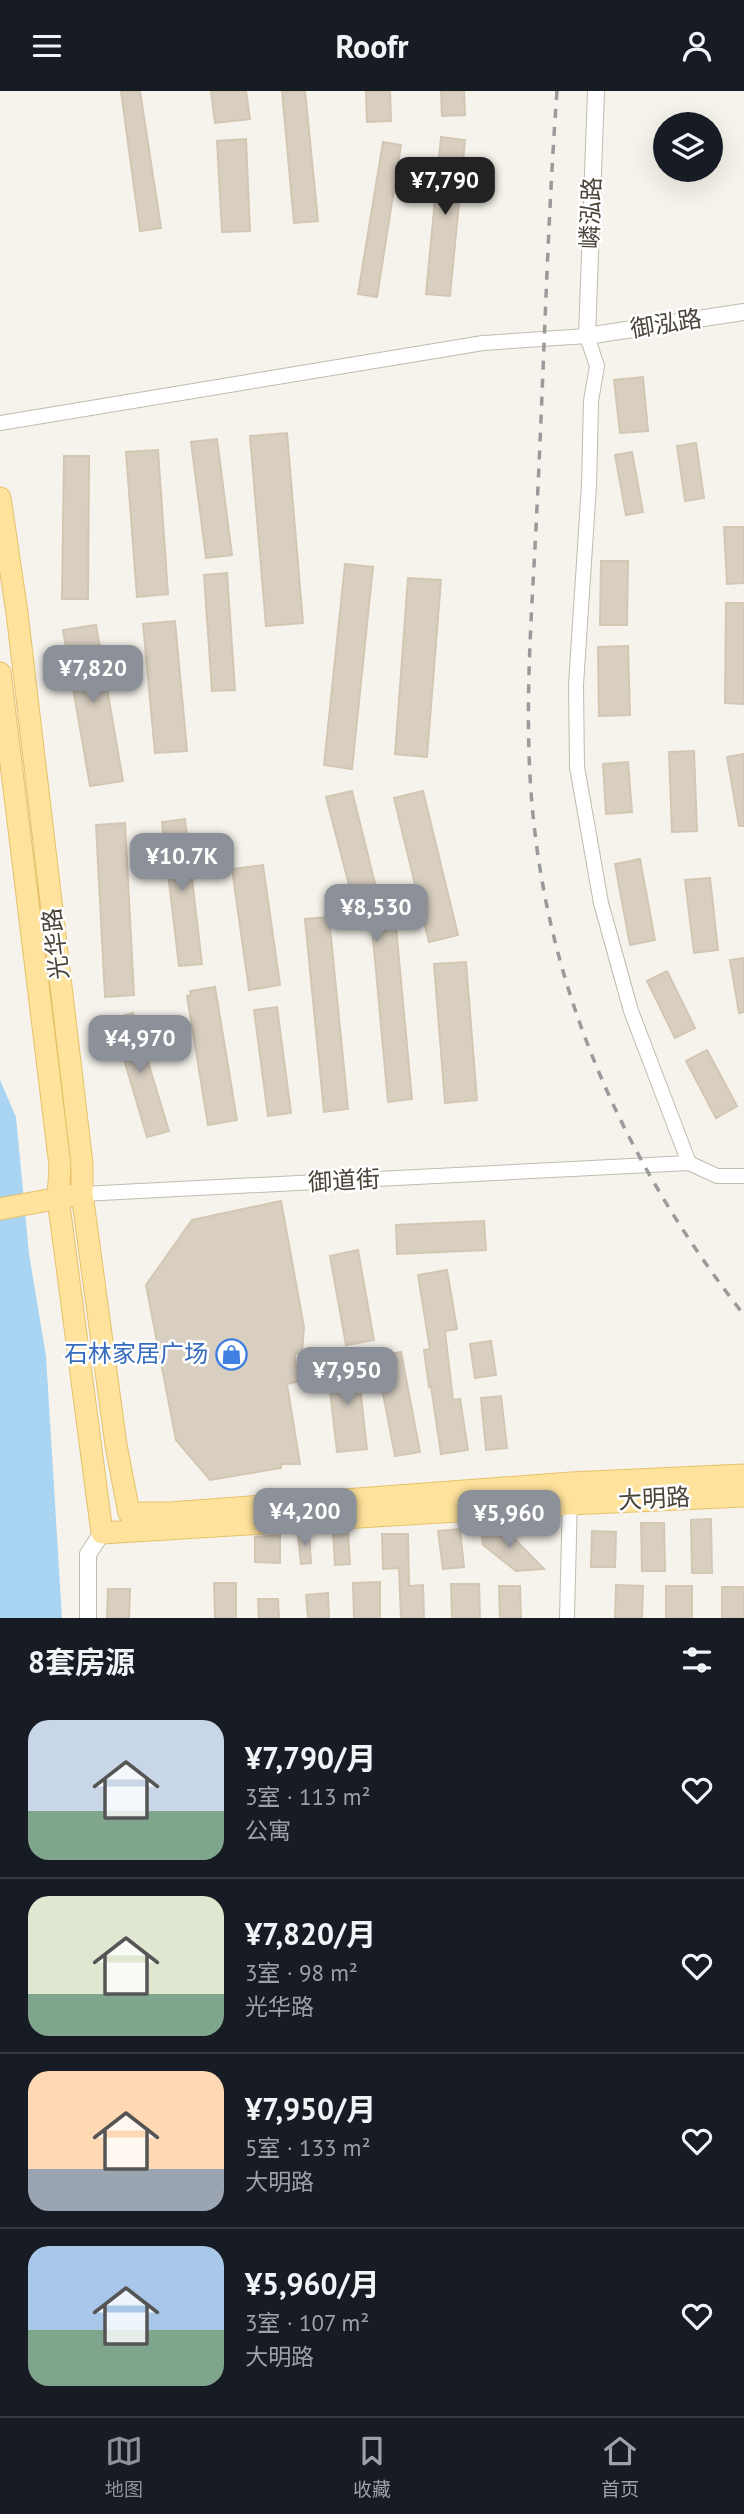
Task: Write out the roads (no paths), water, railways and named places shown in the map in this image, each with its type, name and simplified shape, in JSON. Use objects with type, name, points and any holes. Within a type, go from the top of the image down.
[{"type":"main road","name":"光华路","points":[[0,498],[18,627],[78,1137],[82,1194],[116,1445],[129,1513]]},
{"type":"main road","name":"光华路","points":[[0,673],[60,1166],[58,1198],[102,1533]]},
{"type":"main road","points":[[0,1209],[82,1194]]},
{"type":"main road","name":"大明路","points":[[102,1533],[570,1494],[744,1475]]},
{"type":"main road","name":"大明路","points":[[129,1513],[570,1494],[744,1496]]},
{"type":"street","name":"嶙泓路","points":[[587,336],[596,91]]},
{"type":"street","name":"御泓路","points":[[587,336],[744,311]]},
{"type":"street","points":[[0,423],[483,343],[587,336],[597,366],[591,401],[588,499],[576,685],[577,767],[601,903],[631,1011],[689,1163],[717,1176],[744,1176]]},
{"type":"street","name":"御道街","points":[[82,1194],[689,1163]]},
{"type":"street","points":[[567,1618],[570,1494]]},
{"type":"street","points":[[88,1618],[88,1555],[102,1533]]},
{"type":"water","points":[[0,1080],[16,1117],[29,1254],[46,1356],[62,1618],[0,1618]]},
{"type":"railway","points":[[557,91],[529,675],[530,776],[537,851],[551,923],[570,994],[595,1062],[625,1128],[660,1193],[700,1255],[744,1315]]},
{"type":"place","name":"石林家居广场","points":[[231,1354]]}]
